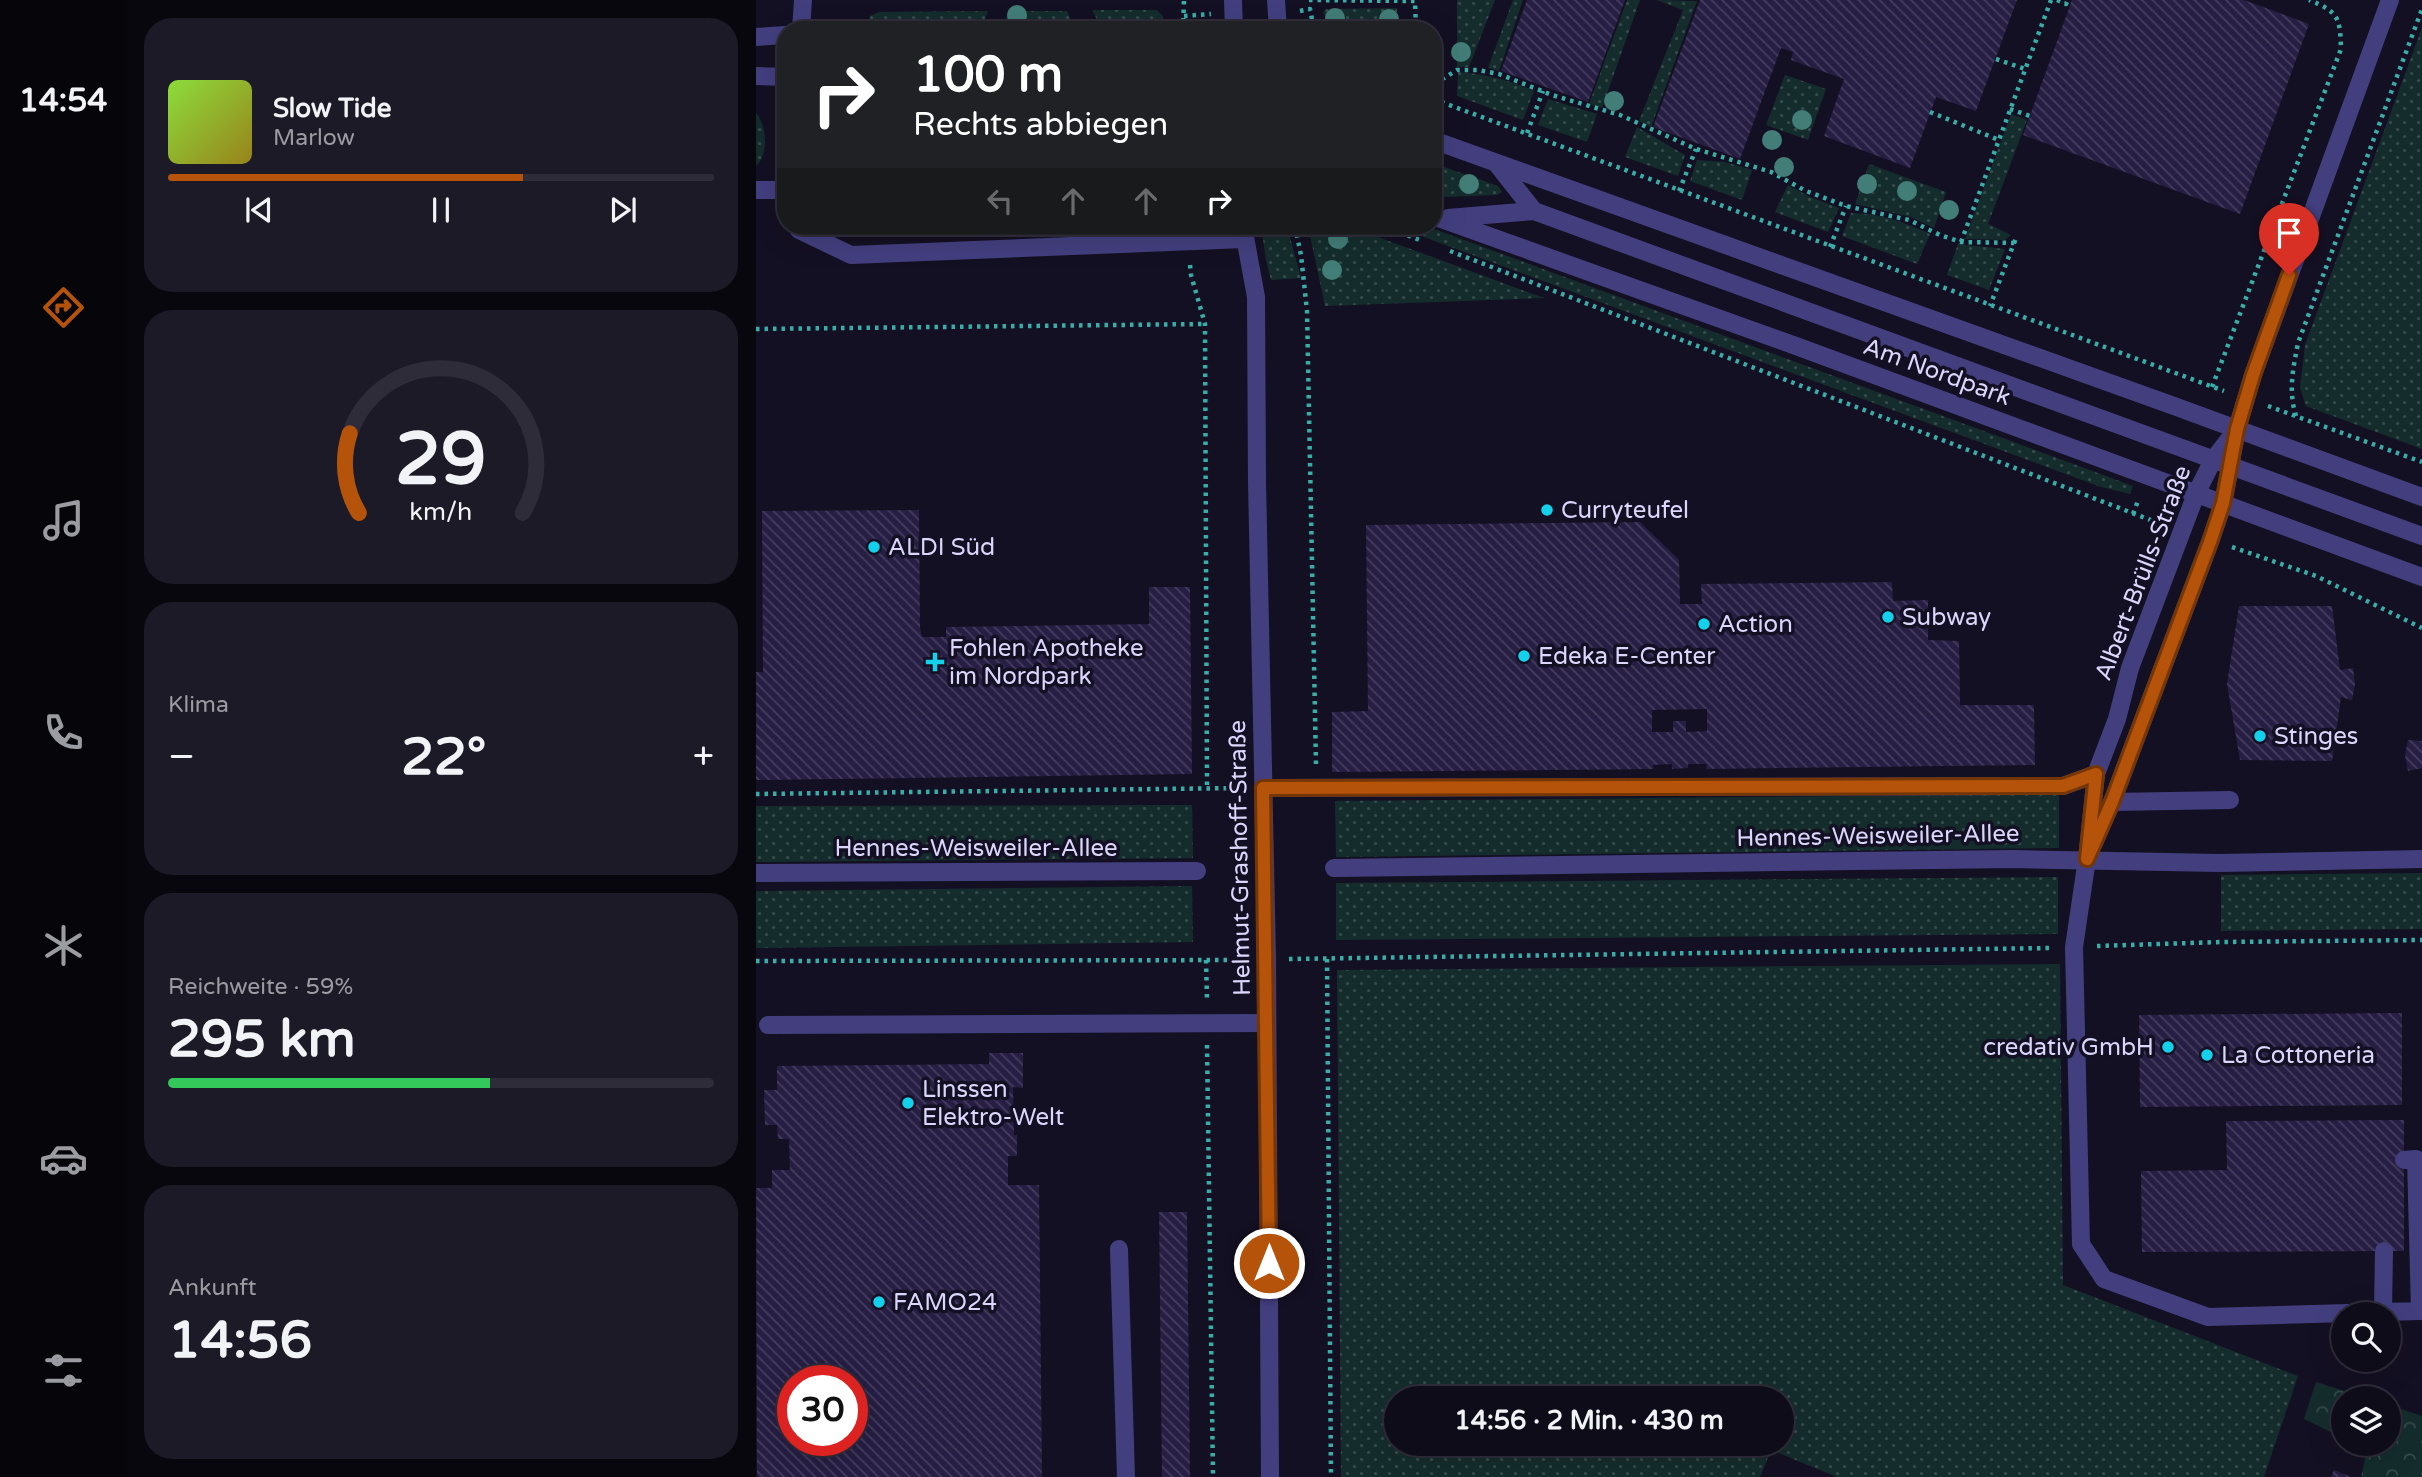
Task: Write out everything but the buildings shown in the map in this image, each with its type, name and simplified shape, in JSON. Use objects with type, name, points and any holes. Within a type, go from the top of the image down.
[{"type":"street","points":[[802,21],[803,0]]},
{"type":"street","points":[[1233,0],[1234,21]]},
{"type":"street","points":[[1276,0],[1277,21]]},
{"type":"street","name":"Albert-Brülls-Straße","points":[[2331,1313],[2207,1317],[2104,1279],[2081,1244],[2074,947],[2096,774],[2117,719],[2130,668],[2196,494],[2221,463],[2237,429],[2253,375],[2390,0]]},
{"type":"street","points":[[756,37],[777,36]]},
{"type":"street","points":[[756,76],[777,77]]},
{"type":"street","name":"Am Nordpark","points":[[1442,143],[2422,497]]},
{"type":"street","points":[[1496,163],[1534,211]]},
{"type":"street","points":[[756,190],[777,190]]},
{"type":"street","points":[[1442,217],[1534,211],[2422,536]]},
{"type":"street","name":"Am Nordpark","points":[[1442,219],[2422,577]]},
{"type":"street","points":[[809,235],[851,255],[1189,242],[1222,235]]},
{"type":"street","name":"Helmut-Grashoff-Straße","points":[[1246,235],[1256,297],[1257,496],[1267,959],[1270,1477]]},
{"type":"street","name":"Albert-Brülls-Straße","points":[[2087,859],[2112,802],[2210,542],[2223,503],[2221,463]]},
{"type":"street","points":[[1263,788],[2063,786],[2096,774]]},
{"type":"street","points":[[2112,802],[2230,800]]},
{"type":"street","name":"Hennes-Weisweiler-Allee","points":[[1334,868],[2087,859],[2219,863],[2422,859]]},
{"type":"street","name":"Hennes-Weisweiler-Allee","points":[[756,873],[1197,872]]},
{"type":"street","points":[[768,1025],[1267,1023]]},
{"type":"street","points":[[2404,1160],[2416,1159],[2420,1311]]},
{"type":"street","points":[[1119,1249],[1126,1477]]},
{"type":"street","points":[[2383,1302],[2384,1251]]},
{"type":"street","name":"Albert-Brülls-Straße","points":[[2401,1312],[2420,1311]]},
{"type":"path","points":[[1183,21],[1184,0]]},
{"type":"path","points":[[1310,9],[1309,0],[1415,1],[1416,21]]},
{"type":"path","points":[[1961,242],[2050,0]]},
{"type":"path","points":[[2057,0],[2066,4],[2068,0]]},
{"type":"path","points":[[2212,387],[2341,49],[2340,22],[2330,8],[2309,0]]},
{"type":"path","points":[[2297,417],[2291,401],[2290,383],[2298,343],[2422,9]]},
{"type":"path","points":[[1996,60],[2025,69]]},
{"type":"path","points":[[1442,78],[1457,70],[1499,74],[1620,115],[1696,149],[1771,172],[1806,191],[1846,206],[1909,220],[1961,242],[2014,243]]},
{"type":"path","points":[[1527,134],[1543,91]]},
{"type":"path","points":[[1442,102],[1990,306],[2422,462]]},
{"type":"path","points":[[2010,109],[2030,116]]},
{"type":"path","points":[[1930,112],[1999,141]]},
{"type":"path","points":[[1679,191],[1696,149]]},
{"type":"path","points":[[1830,247],[1846,206]]},
{"type":"path","points":[[1297,235],[1307,311],[1317,787]]},
{"type":"path","points":[[1407,235],[1423,241]]},
{"type":"path","points":[[1990,306],[2017,236]]},
{"type":"path","points":[[1189,242],[1191,275],[1205,324],[1207,789]]},
{"type":"path","points":[[1449,251],[2181,532]]},
{"type":"path","points":[[756,330],[1205,324]]},
{"type":"path","points":[[2210,542],[2316,576],[2422,628]]},
{"type":"path","points":[[756,794],[1263,788]]},
{"type":"path","points":[[756,961],[1327,959],[2422,940]]},
{"type":"path","points":[[1327,959],[1331,1477]]},
{"type":"path","points":[[1206,960],[1213,1477]]},
{"type":"green space","points":[[1457,0],[1495,0],[1469,67],[1457,67]]},
{"type":"green space","points":[[1513,0],[1523,0],[1499,71],[1488,68]]},
{"type":"green space","points":[[1627,0],[1640,0],[1602,108],[1589,104]]},
{"type":"green space","points":[[1657,0],[1697,1],[1651,127],[1639,121],[1683,10]]},
{"type":"green space","points":[[1397,8],[1398,21],[1328,21],[1323,13],[1326,9]]},
{"type":"green space","points":[[1092,10],[1156,10],[1163,16],[1163,21],[1098,21]]},
{"type":"green space","points":[[988,11],[984,21],[869,21],[870,16],[879,12]]},
{"type":"green space","points":[[1009,11],[1067,11],[1071,21],[1005,20]]},
{"type":"green space","points":[[2422,28],[2422,449],[2306,406],[2300,388],[2305,345]]},
{"type":"green space","points":[[1458,72],[1497,78],[1534,91],[1523,120],[1457,96]]},
{"type":"green space","points":[[1785,75],[1826,89],[1808,140],[1766,125]]},
{"type":"green space","points":[[1548,99],[1597,114],[1587,142],[1538,125]]},
{"type":"green space","points":[[756,113],[764,132],[765,147],[756,166]]},
{"type":"green space","points":[[2011,114],[2027,120],[1988,224],[2011,235],[2005,240],[1965,239]]},
{"type":"green space","points":[[1637,127],[1685,155],[1678,176],[1625,157]]},
{"type":"green space","points":[[1697,160],[1725,162],[1752,170],[1742,200],[1690,181]]},
{"type":"green space","points":[[1869,164],[1946,192],[1934,228],[1911,217],[1855,204]]},
{"type":"green space","points":[[1442,166],[1498,186],[1502,192],[1497,195],[1442,197]]},
{"type":"green space","points":[[1788,185],[1839,208],[1828,232],[1775,212]]},
{"type":"green space","points":[[1851,213],[1891,219],[1930,234],[1917,264],[1842,236]]},
{"type":"green space","points":[[1442,232],[2133,486],[2130,494],[2101,487],[1418,235],[1442,235]]},
{"type":"green space","points":[[1262,235],[1289,235],[1301,278],[1271,280]]},
{"type":"green space","points":[[1310,235],[1372,235],[1544,298],[1325,306]]},
{"type":"green space","points":[[1958,244],[2005,249],[1989,290],[1947,275]]},
{"type":"green space","points":[[2059,794],[2059,848],[1336,857],[1335,801]]},
{"type":"green space","points":[[1192,805],[1193,858],[756,862],[756,806]]},
{"type":"green space","points":[[2422,873],[2422,929],[2221,931],[2221,875]]},
{"type":"green space","points":[[2058,877],[2058,934],[1336,940],[1336,883]]},
{"type":"green space","points":[[1192,886],[1193,942],[756,948],[756,891]]},
{"type":"green space","points":[[2060,964],[2063,1285],[2298,1376],[2264,1477],[1837,1477],[1786,1456],[1794,1456],[1794,1386],[1384,1386],[1384,1456],[1769,1456],[1760,1477],[1341,1477],[1337,970]]},
{"type":"green space","points":[[2316,1382],[2331,1387],[2331,1432],[2304,1419]]},
{"type":"green space","points":[[2401,1409],[2422,1416],[2422,1477],[2361,1477],[2366,1456],[2401,1456]]},
{"type":"place","name":"Curryteufel","points":[[1547,510]]},
{"type":"place","name":"ALDI Süd","points":[[874,547]]},
{"type":"place","name":"Subway","points":[[1888,617]]},
{"type":"place","name":"Action","points":[[1704,624]]},
{"type":"place","name":"Edeka E-Center","points":[[1524,656]]},
{"type":"place","name":"Fohlen Apotheke im Nordpark","points":[[935,662]]},
{"type":"place","name":"Stinges","points":[[2260,736]]},
{"type":"place","name":"credativ GmbH","points":[[2168,1047]]},
{"type":"place","name":"La Cottoneria","points":[[2207,1055]]},
{"type":"place","name":"Linssen Elektro-Welt","points":[[908,1103]]},
{"type":"place","name":"FAMO24","points":[[879,1302]]},
{"type":"route","points":[[1269,1263],[1263,788],[2063,786],[2096,774],[2087,859],[2112,802],[2210,542],[2223,503],[2237,429],[2253,375],[2289,275]]}]
